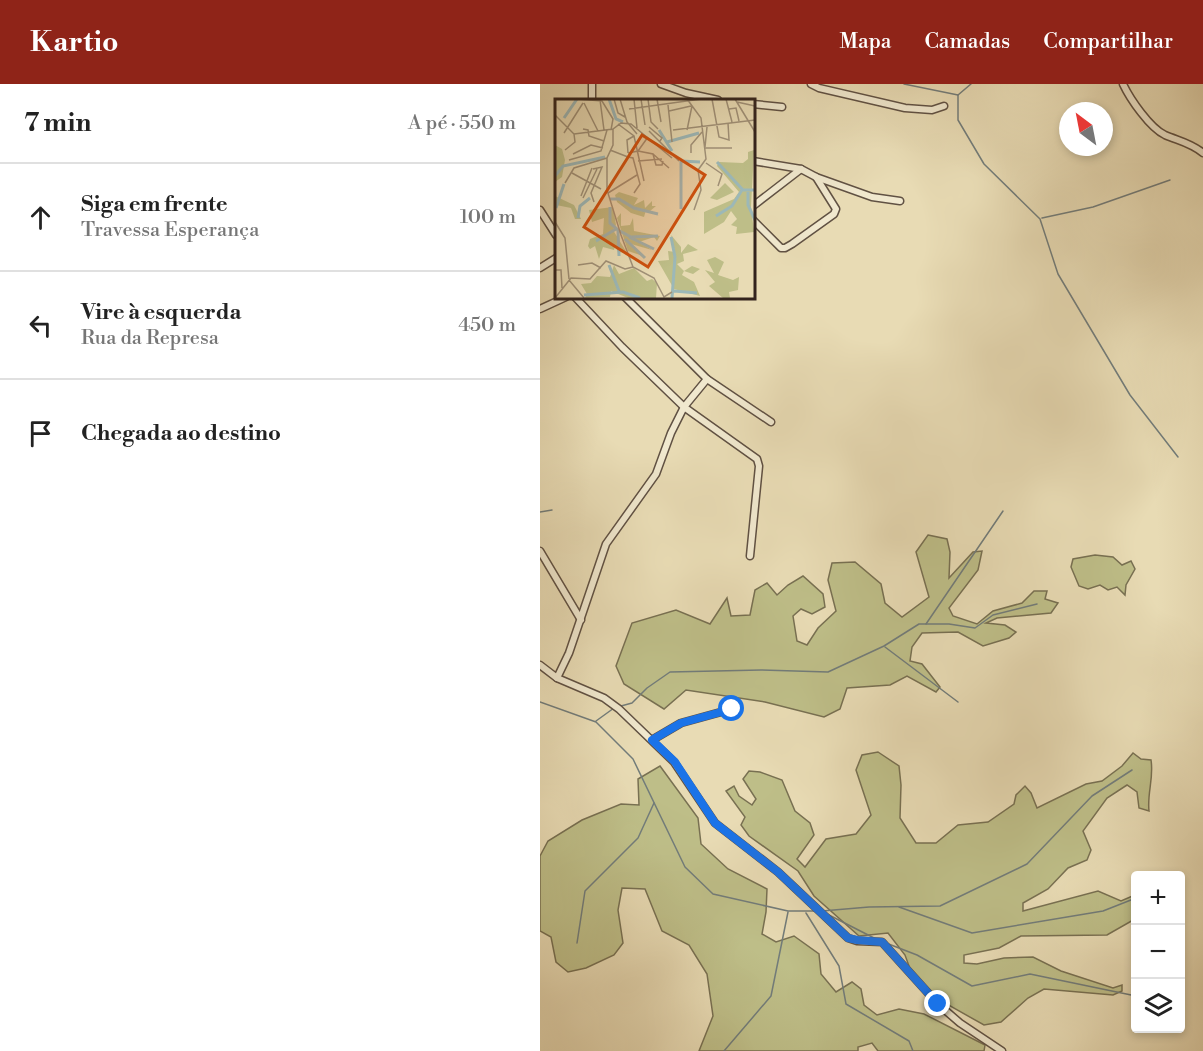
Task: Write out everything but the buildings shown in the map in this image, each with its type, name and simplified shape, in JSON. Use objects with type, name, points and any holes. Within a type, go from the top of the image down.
[{"type":"street","points":[[661,84],[714,99]]},
{"type":"street","points":[[811,84],[819,88],[904,108],[932,110],[944,106]]},
{"type":"street","points":[[1123,84],[1151,125],[1163,134],[1188,143],[1203,153]]},
{"type":"street","points":[[754,104],[782,107]]},
{"type":"street","points":[[754,161],[801,169],[816,177],[872,197],[900,201]]},
{"type":"street","points":[[754,205],[801,169]]},
{"type":"street","points":[[754,221],[780,248],[792,244],[834,214],[836,209],[816,177]]},
{"type":"street","points":[[540,210],[555,233]]},
{"type":"street","points":[[540,268],[555,259]]},
{"type":"street","points":[[540,309],[564,298]]},
{"type":"street","points":[[576,298],[684,407],[757,459],[759,466],[750,556]]},
{"type":"street","points":[[628,298],[707,379],[771,422]]},
{"type":"street","points":[[557,678],[569,653],[606,544],[656,474],[671,433],[684,407],[707,379]]},
{"type":"street","points":[[540,551],[581,620]]},
{"type":"street","points":[[540,665],[557,678],[604,698],[675,762],[715,823],[778,872],[848,938],[882,942],[938,1004],[960,1023],[1002,1051]]},
{"type":"street","points":[[652,740],[681,723],[732,709]]},
{"type":"green space","points":[[928,535],[947,539],[950,552],[949,578],[973,552],[982,551],[978,570],[949,608],[953,616],[977,624],[993,611],[1022,603],[1034,591],[1047,591],[1045,599],[1058,603],[1051,613],[997,618],[986,623],[1005,625],[1016,632],[1009,638],[983,646],[958,632],[922,633],[912,647],[910,661],[922,664],[940,687],[936,692],[907,676],[890,685],[847,688],[840,709],[824,717],[765,702],[686,690],[664,709],[624,684],[616,666],[632,623],[676,610],[710,624],[727,598],[731,616],[750,615],[755,590],[767,583],[777,595],[803,576],[823,594],[825,607],[812,614],[801,609],[793,616],[797,641],[807,645],[818,628],[836,611],[828,580],[832,563],[855,562],[881,584],[885,603],[902,617],[929,597],[916,552]]},
{"type":"green space","points":[[1095,555],[1113,557],[1122,565],[1131,561],[1135,569],[1126,585],[1125,595],[1117,587],[1108,590],[1100,585],[1088,589],[1079,586],[1071,567],[1073,559]]},
{"type":"green space","points":[[878,752],[899,766],[900,818],[916,843],[936,843],[958,825],[988,822],[1014,804],[1016,795],[1025,786],[1031,793],[1037,808],[1086,784],[1102,781],[1122,766],[1133,753],[1141,759],[1151,760],[1149,811],[1139,808],[1137,792],[1127,785],[1107,798],[1083,831],[1091,850],[1087,860],[1068,868],[1048,889],[1023,903],[1023,911],[1098,891],[1121,901],[1131,897],[1131,921],[1107,935],[1021,936],[999,948],[964,955],[964,963],[977,964],[1004,958],[1033,957],[1061,971],[1113,988],[1122,985],[1122,991],[1113,995],[1044,989],[1028,998],[1001,1022],[984,1025],[936,998],[913,977],[905,955],[888,933],[859,936],[814,896],[798,871],[749,836],[741,825],[745,817],[726,791],[734,786],[739,796],[752,805],[756,799],[743,779],[749,771],[760,772],[782,780],[795,811],[810,823],[814,835],[797,859],[805,867],[826,839],[856,834],[871,815],[856,770],[862,755]]},
{"type":"green space","points":[[660,766],[698,818],[701,844],[728,869],[767,889],[762,934],[776,942],[794,936],[819,954],[821,974],[836,992],[852,982],[861,989],[864,1005],[877,1015],[899,1009],[924,1014],[985,1045],[984,1051],[878,1051],[872,1043],[858,1047],[858,1051],[699,1051],[713,1016],[707,974],[689,945],[662,931],[645,889],[622,888],[618,910],[623,943],[614,955],[586,968],[568,972],[556,962],[551,937],[540,931],[540,856],[548,841],[582,820],[621,804],[639,805],[638,779]]},
{"type":"waterway","points":[[904,84],[958,95],[958,120],[984,164],[1040,219],[1058,274],[1130,395],[1178,457]]},
{"type":"waterway","points":[[958,95],[971,84]]},
{"type":"waterway","points":[[1042,218],[1093,207],[1170,180]]},
{"type":"waterway","points":[[540,512],[552,510]]},
{"type":"waterway","points":[[926,624],[1003,511]]},
{"type":"waterway","points":[[621,706],[632,703],[647,688],[670,672],[761,670],[828,672],[884,646],[919,624],[949,624],[975,628],[993,615],[1037,604]]},
{"type":"waterway","points":[[885,647],[958,702]]},
{"type":"waterway","points":[[540,702],[596,722],[633,759],[685,867],[713,894],[788,911],[818,911]]},
{"type":"waterway","points":[[596,721],[614,708]]},
{"type":"waterway","points":[[822,911],[869,907],[940,906],[1027,864],[1092,796],[1132,770]]},
{"type":"waterway","points":[[577,943],[585,891],[638,838],[654,803]]},
{"type":"waterway","points":[[899,907],[972,933],[1103,911],[1131,900]]},
{"type":"waterway","points":[[724,1051],[771,996],[788,912]]},
{"type":"waterway","points":[[806,913],[839,966],[846,1004],[909,1041],[913,1051]]},
{"type":"waterway","points":[[827,914],[876,939]]},
{"type":"waterway","points":[[886,943],[917,955],[972,986],[1030,974],[1131,995]]},
{"type":"route","points":[[732,709],[681,723],[652,740],[675,762],[715,823],[778,872],[848,938],[882,942],[938,1004]]}]
